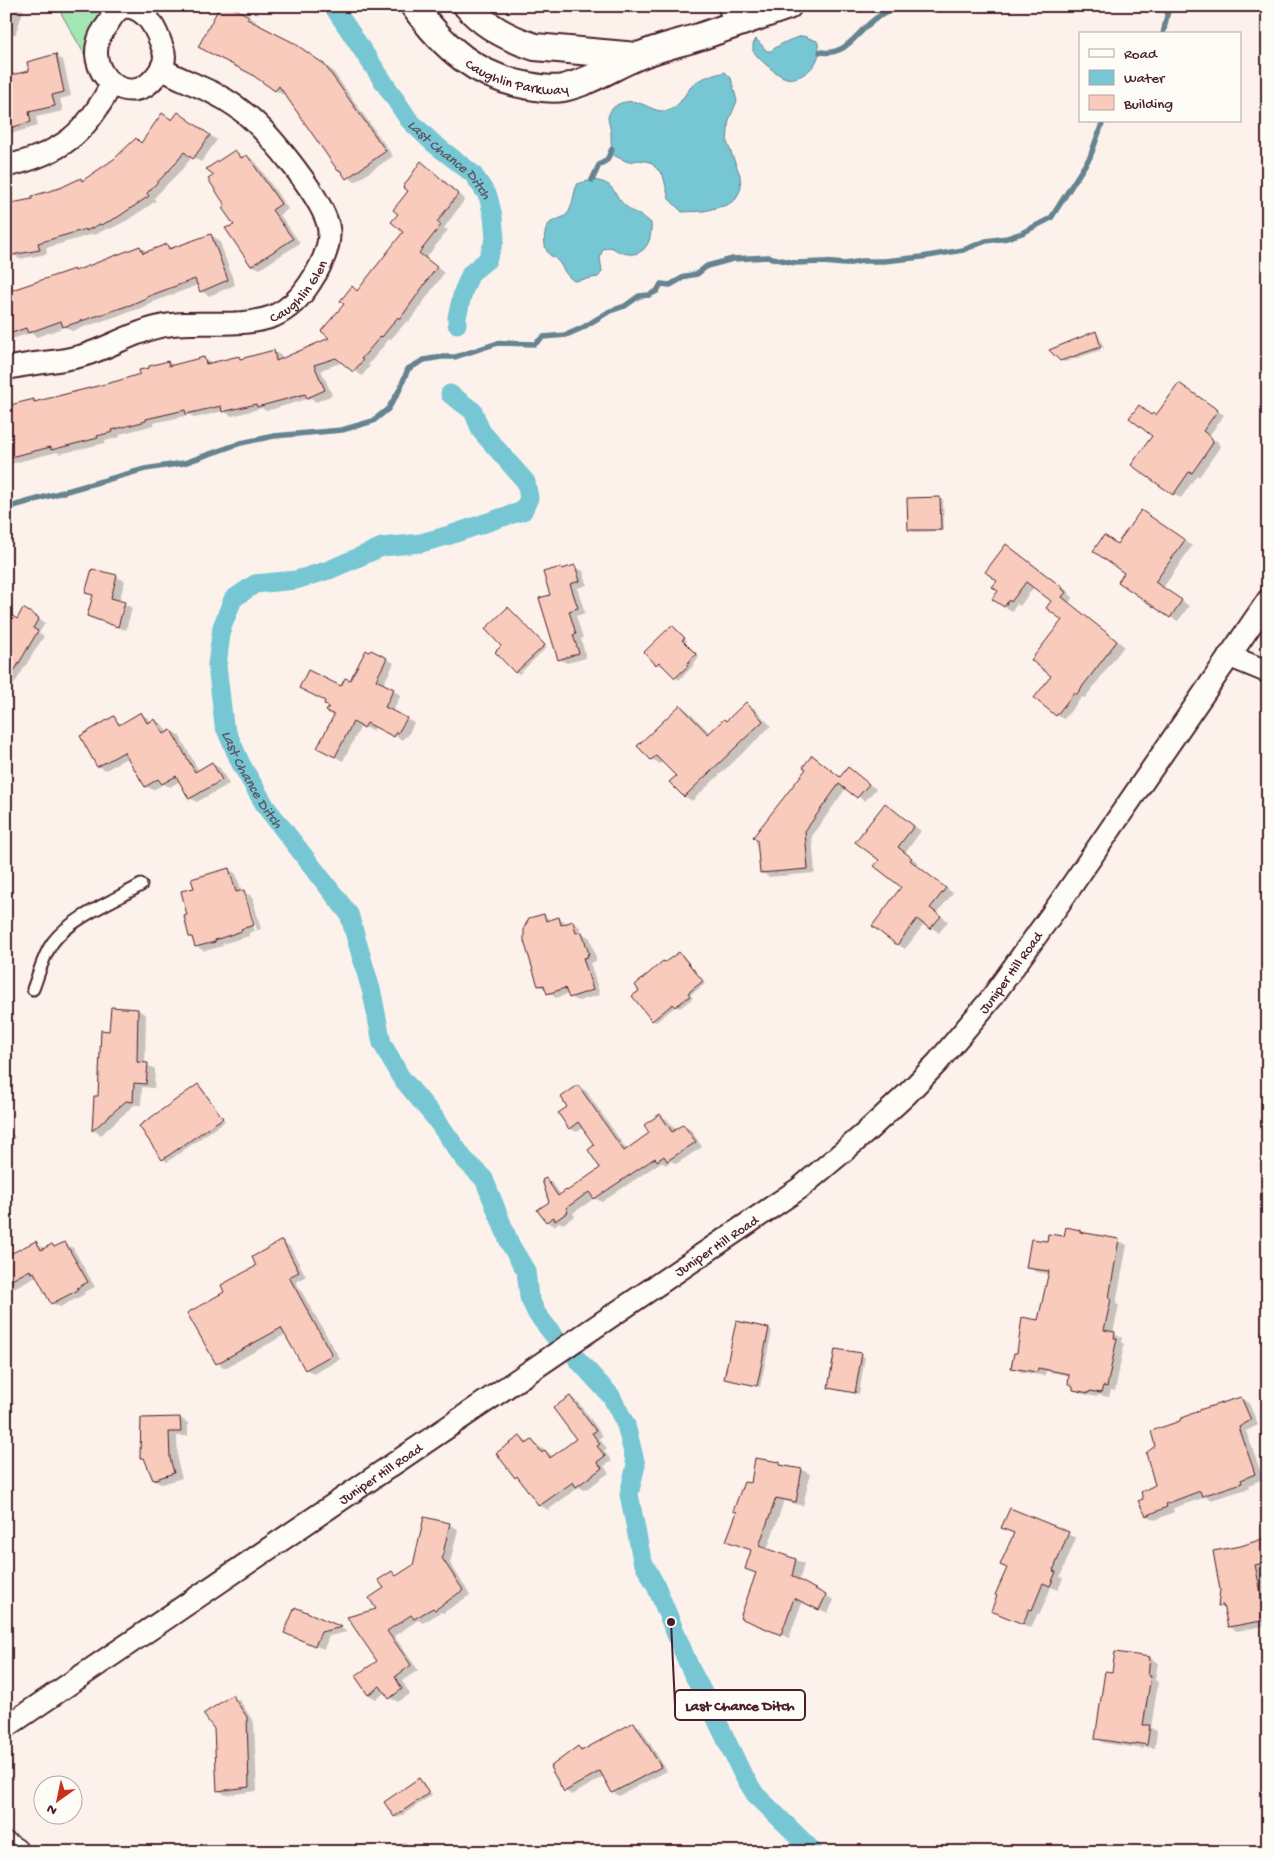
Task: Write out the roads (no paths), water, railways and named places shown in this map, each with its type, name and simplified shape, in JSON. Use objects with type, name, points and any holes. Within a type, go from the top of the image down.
[{"type":"main road","points":[[6,1847],[14,1852]]},
{"type":"street","name":"Caughlin Parkway","points":[[414,6],[439,39],[454,53],[472,65],[493,76],[515,84],[539,88],[560,88],[597,77],[637,56],[732,15],[788,6]]},
{"type":"street","name":"Caughlin Parkway","points":[[467,6],[486,23],[503,34],[535,47],[637,56]]},
{"type":"street","points":[[135,7],[146,15],[164,53],[161,68],[149,84],[142,89],[134,91],[125,90],[112,84],[100,69],[97,60],[97,43],[118,9],[135,7]]},
{"type":"street","name":"Caughlin Glen","points":[[6,369],[82,356],[158,327],[174,324],[234,323],[262,320],[287,308],[296,300],[315,276],[327,248],[329,235],[327,222],[314,197],[283,153],[271,138],[247,115],[214,94],[173,76],[161,68]]},
{"type":"street","points":[[6,166],[47,153],[60,147],[75,136],[95,114],[112,84]]},
{"type":"street","name":"Juniper Hill Road","points":[[6,1727],[800,1188],[864,1134],[929,1072],[990,1000],[1053,912],[1268,600]]},
{"type":"street","points":[[1230,656],[1268,672]]},
{"type":"lane","points":[[33,989],[46,954],[60,934],[75,922],[141,885]]},
{"type":"water","points":[[803,36],[817,41],[819,46],[818,58],[812,68],[797,77],[786,78],[777,74],[753,51],[753,44],[756,39],[767,51],[771,51],[794,38]]},
{"type":"water","points":[[725,72],[731,78],[737,101],[729,120],[727,142],[740,175],[741,188],[736,199],[727,205],[704,211],[682,212],[669,199],[663,175],[650,162],[639,160],[628,162],[613,155],[608,117],[615,106],[627,102],[636,102],[660,111],[669,110],[680,102],[696,82]]},
{"type":"water","points":[[592,180],[601,181],[611,186],[622,203],[651,223],[651,233],[646,247],[641,252],[635,254],[620,252],[611,247],[603,249],[600,257],[602,272],[598,277],[574,281],[557,260],[548,253],[544,238],[550,223],[569,212],[577,184]]},
{"type":"waterway","name":"Last Chance Ditch","points":[[333,6],[409,120],[433,143],[473,174],[488,196],[493,216],[495,239],[487,260],[471,273],[463,292],[457,324]]},
{"type":"waterway","points":[[820,52],[829,52],[844,47],[875,19],[884,14],[900,8],[916,6]]},
{"type":"waterway","points":[[1163,32],[1169,6]]},
{"type":"waterway","points":[[6,508],[145,469],[184,463],[241,443],[274,436],[342,430],[373,421],[388,409],[399,391],[408,369],[424,360],[455,357],[498,343],[535,344],[543,337],[566,335],[582,328],[610,311],[625,306],[639,296],[649,295],[657,291],[661,284],[670,285],[686,276],[697,274],[707,266],[733,259],[768,257],[795,263],[823,262],[845,264],[862,261],[884,261],[963,250],[986,241],[1007,238],[1022,233],[1051,218],[1090,157],[1103,122]]},
{"type":"waterway","points":[[592,180],[599,165],[607,160],[612,149]]},
{"type":"waterway","name":"Last Chance Ditch","points":[[450,394],[473,411],[481,431],[526,482],[529,498],[523,511],[421,543],[382,547],[329,570],[296,580],[255,584],[233,599],[222,627],[217,665],[224,725],[241,764],[266,807],[349,914],[372,993],[382,1043],[400,1076],[435,1118],[464,1159],[484,1179],[510,1244],[526,1271],[529,1297],[537,1314],[555,1337]]},
{"type":"waterway","name":"Last Chance Ditch","points":[[577,1359],[611,1396],[626,1425],[636,1465],[629,1494],[642,1560],[656,1586],[690,1668],[742,1773],[755,1794],[814,1852]]},
{"type":"place","name":"Last Chance Ditch","points":[[671,1622]]}]
